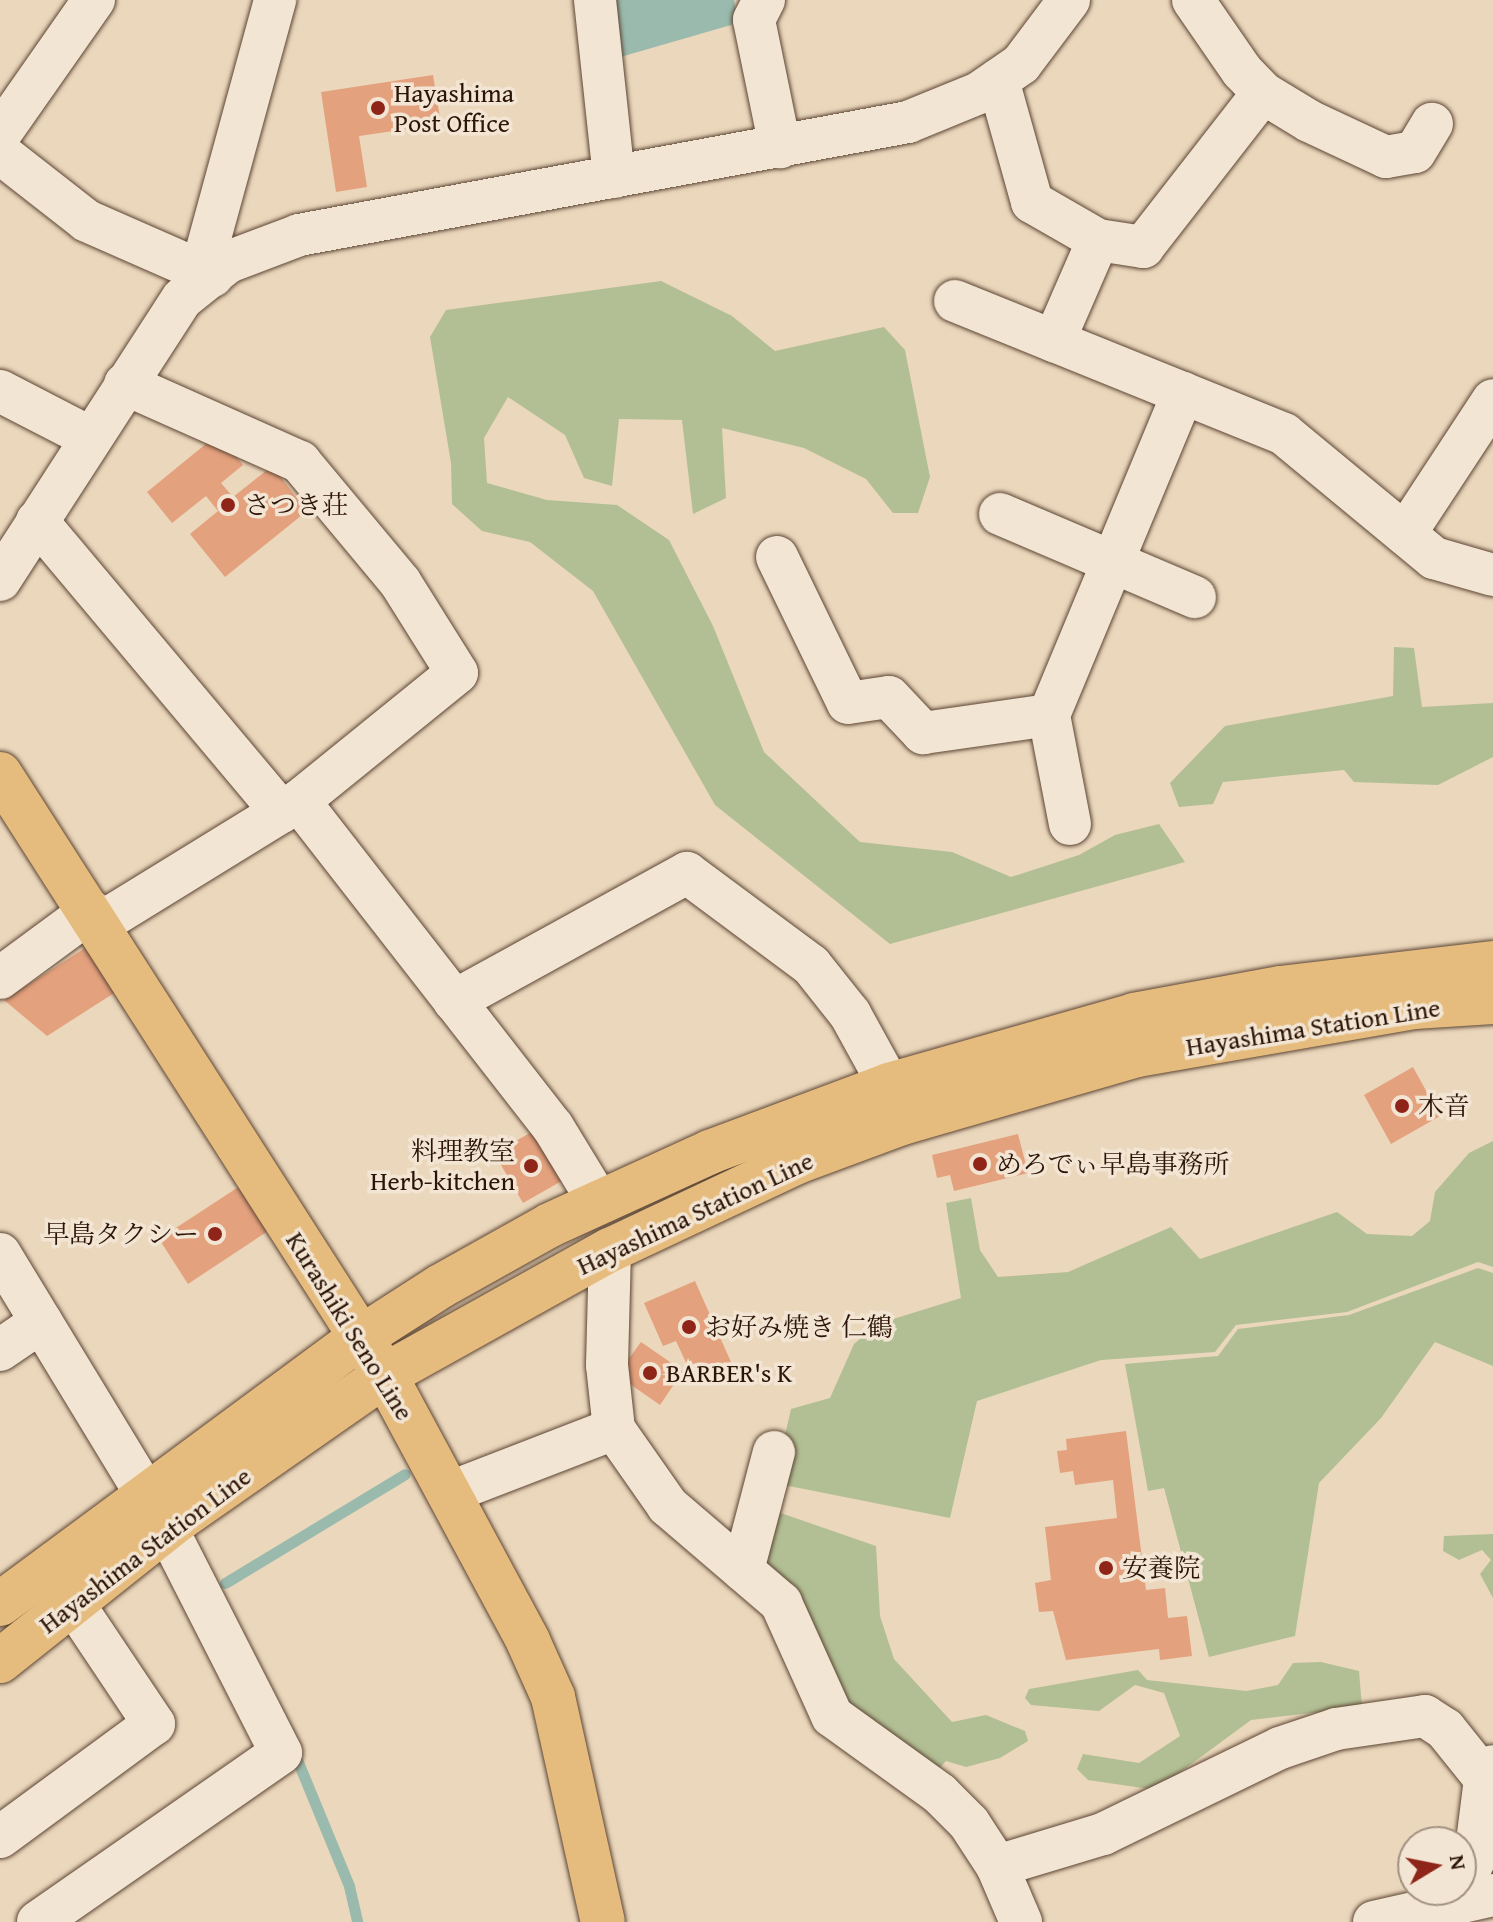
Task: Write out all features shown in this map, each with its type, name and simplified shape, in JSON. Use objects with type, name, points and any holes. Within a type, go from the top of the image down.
[{"type":"main road","name":"Kurashiki Seno Line","points":[[0,774],[95,917],[385,1375],[448,1493],[553,1697],[603,1922]]},
{"type":"main road","name":"Hayashima Station Line","points":[[0,1661],[73,1603],[157,1512],[360,1338],[441,1286],[598,1201],[710,1152],[889,1085],[1134,1015],[1294,986],[1493,963]]},
{"type":"main road","name":"Hayashima Station Line","points":[[0,1604],[385,1375],[610,1250],[797,1162],[902,1123],[1137,1055],[1414,1007],[1493,1002]]},
{"type":"street","points":[[0,134],[94,0]]},
{"type":"street","points":[[206,273],[275,0]]},
{"type":"street","points":[[595,0],[614,177]]},
{"type":"street","points":[[764,0],[754,20],[780,147]]},
{"type":"street","points":[[0,580],[89,437],[182,299],[206,273],[299,235],[908,122],[979,93],[1021,64],[1069,0]]},
{"type":"street","points":[[1193,0],[1263,93],[1386,157],[1415,152],[1432,124]]},
{"type":"street","points":[[998,80],[1032,202],[1098,240],[1143,247],[1263,93]]},
{"type":"street","points":[[0,153],[87,221],[206,273]]},
{"type":"street","points":[[1054,341],[1098,240]]},
{"type":"street","points":[[955,301],[1284,434],[1434,558],[1493,575]]},
{"type":"street","points":[[0,978],[95,917],[290,806],[457,673],[400,582],[300,462],[125,384]]},
{"type":"street","points":[[0,391],[89,437]]},
{"type":"street","points":[[1070,824],[1049,715],[1183,393]]},
{"type":"street","points":[[1405,534],[1493,400]]},
{"type":"street","points":[[1000,514],[1195,597]]},
{"type":"street","points":[[37,521],[290,806],[454,1001],[553,1127],[598,1201]]},
{"type":"street","points":[[777,557],[848,703],[889,697],[923,733],[1049,715]]},
{"type":"street","points":[[454,1001],[687,873],[811,965],[850,1014],[889,1085]]},
{"type":"street","points":[[610,1250],[607,1365],[614,1429],[668,1506],[781,1603],[832,1716],[940,1794],[969,1823],[997,1866],[1021,1922]]},
{"type":"street","points":[[0,1254],[157,1512],[281,1753],[38,1922]]},
{"type":"street","points":[[0,1350],[41,1322]]},
{"type":"street","points":[[448,1493],[614,1429]]},
{"type":"street","points":[[743,1570],[774,1452]]},
{"type":"street","points":[[0,1837],[154,1724],[73,1603]]},
{"type":"street","points":[[997,1866],[1103,1834],[1280,1748],[1336,1729],[1425,1716],[1445,1729],[1489,1773],[1477,1846]]},
{"type":"street","points":[[1374,1922],[1457,1906]]},
{"type":"green space","points":[[661,281],[732,316],[775,351],[884,327],[905,350],[930,477],[918,513],[893,513],[866,479],[804,448],[722,428],[726,498],[693,514],[682,420],[619,419],[612,486],[584,478],[565,435],[508,397],[484,438],[487,483],[547,500],[617,505],[669,540],[713,626],[764,752],[860,842],[952,852],[1011,877],[1079,855],[1115,835],[1159,824],[1185,862],[890,944],[715,805],[593,591],[530,542],[482,531],[452,504],[451,463],[430,337],[446,310]]},
{"type":"green space","points":[[1394,647],[1414,648],[1422,707],[1493,703],[1493,757],[1438,785],[1354,782],[1344,770],[1223,782],[1213,804],[1179,807],[1170,783],[1225,726],[1393,696]]},
{"type":"green space","points":[[1493,1141],[1493,1267],[1478,1262],[1347,1312],[1236,1325],[1215,1352],[1101,1360],[977,1401],[950,1518],[774,1483],[791,1409],[830,1398],[854,1344],[877,1324],[961,1298],[946,1203],[971,1198],[980,1250],[998,1277],[1068,1272],[1171,1227],[1200,1259],[1337,1212],[1367,1234],[1412,1236],[1430,1221],[1435,1192],[1469,1153]]},
{"type":"green space","points":[[1478,1268],[1493,1273],[1493,1366],[1435,1342],[1381,1418],[1319,1483],[1295,1636],[1209,1657],[1164,1488],[1148,1491],[1125,1364],[1218,1356],[1238,1329],[1349,1315]]},
{"type":"green space","points":[[775,1511],[876,1546],[880,1616],[894,1659],[952,1722],[986,1715],[1025,1731],[1028,1741],[1000,1758],[966,1767],[946,1761],[936,1772],[838,1705],[760,1554]]},
{"type":"green space","points":[[1493,1534],[1493,1598],[1480,1574],[1491,1560],[1482,1550],[1459,1560],[1443,1551],[1444,1536]]},
{"type":"green space","points":[[1321,1662],[1359,1671],[1362,1707],[1251,1720],[1156,1790],[1088,1780],[1077,1769],[1083,1754],[1139,1763],[1180,1736],[1164,1693],[1135,1685],[1099,1711],[1031,1705],[1025,1698],[1029,1689],[1138,1670],[1147,1680],[1246,1691],[1278,1685],[1293,1663]]},
{"type":"shaded area","points":[[606,0],[734,0],[738,23],[610,60]]},
{"type":"building","points":[[433,75],[441,124],[359,136],[367,187],[336,192],[321,92]]},
{"type":"building","points":[[218,434],[243,465],[221,483],[233,497],[272,466],[307,511],[225,577],[190,534],[218,511],[206,496],[172,523],[147,492]]},
{"type":"building","points":[[93,943],[122,988],[47,1036],[4,1000]]},
{"type":"building","points":[[1413,1067],[1440,1116],[1391,1144],[1364,1095]]},
{"type":"building","points":[[539,1128],[567,1178],[523,1203],[494,1153]]},
{"type":"building","name":"めろでぃ早島事務所","points":[[1018,1134],[1028,1173],[954,1191],[950,1175],[937,1178],[932,1155]]},
{"type":"building","points":[[243,1184],[271,1229],[188,1284],[159,1239]]},
{"type":"building","points":[[695,1281],[731,1362],[704,1374],[699,1362],[688,1367],[676,1341],[663,1346],[644,1303]]},
{"type":"building","name":"BARBER's K","points":[[641,1342],[683,1371],[660,1405],[617,1375]]},
{"type":"building","points":[[1126,1431],[1146,1590],[1165,1588],[1168,1618],[1187,1616],[1192,1656],[1160,1660],[1159,1649],[1066,1660],[1053,1611],[1039,1612],[1035,1583],[1051,1580],[1045,1527],[1117,1518],[1113,1480],[1075,1485],[1073,1471],[1060,1473],[1057,1451],[1067,1450],[1066,1439]]},
{"type":"waterway","points":[[225,1583],[405,1474]]},
{"type":"waterway","points":[[298,1762],[349,1886],[357,1922]]},
{"type":"place","name":"Hayashima Post Office","points":[[378,108]]},
{"type":"place","name":"さつき荘","points":[[228,505]]},
{"type":"place","name":"木音","points":[[1402,1106]]},
{"type":"place","name":"めろでぃ早島事務所","points":[[980,1164]]},
{"type":"place","name":"料理教室 Herb-kitchen","points":[[531,1166]]},
{"type":"place","name":"早島タクシー","points":[[215,1234]]},
{"type":"place","name":"お好み焼き 仁鶴","points":[[689,1327]]},
{"type":"place","name":"BARBER's K","points":[[650,1373]]},
{"type":"place","name":"安養院","points":[[1106,1568]]}]
